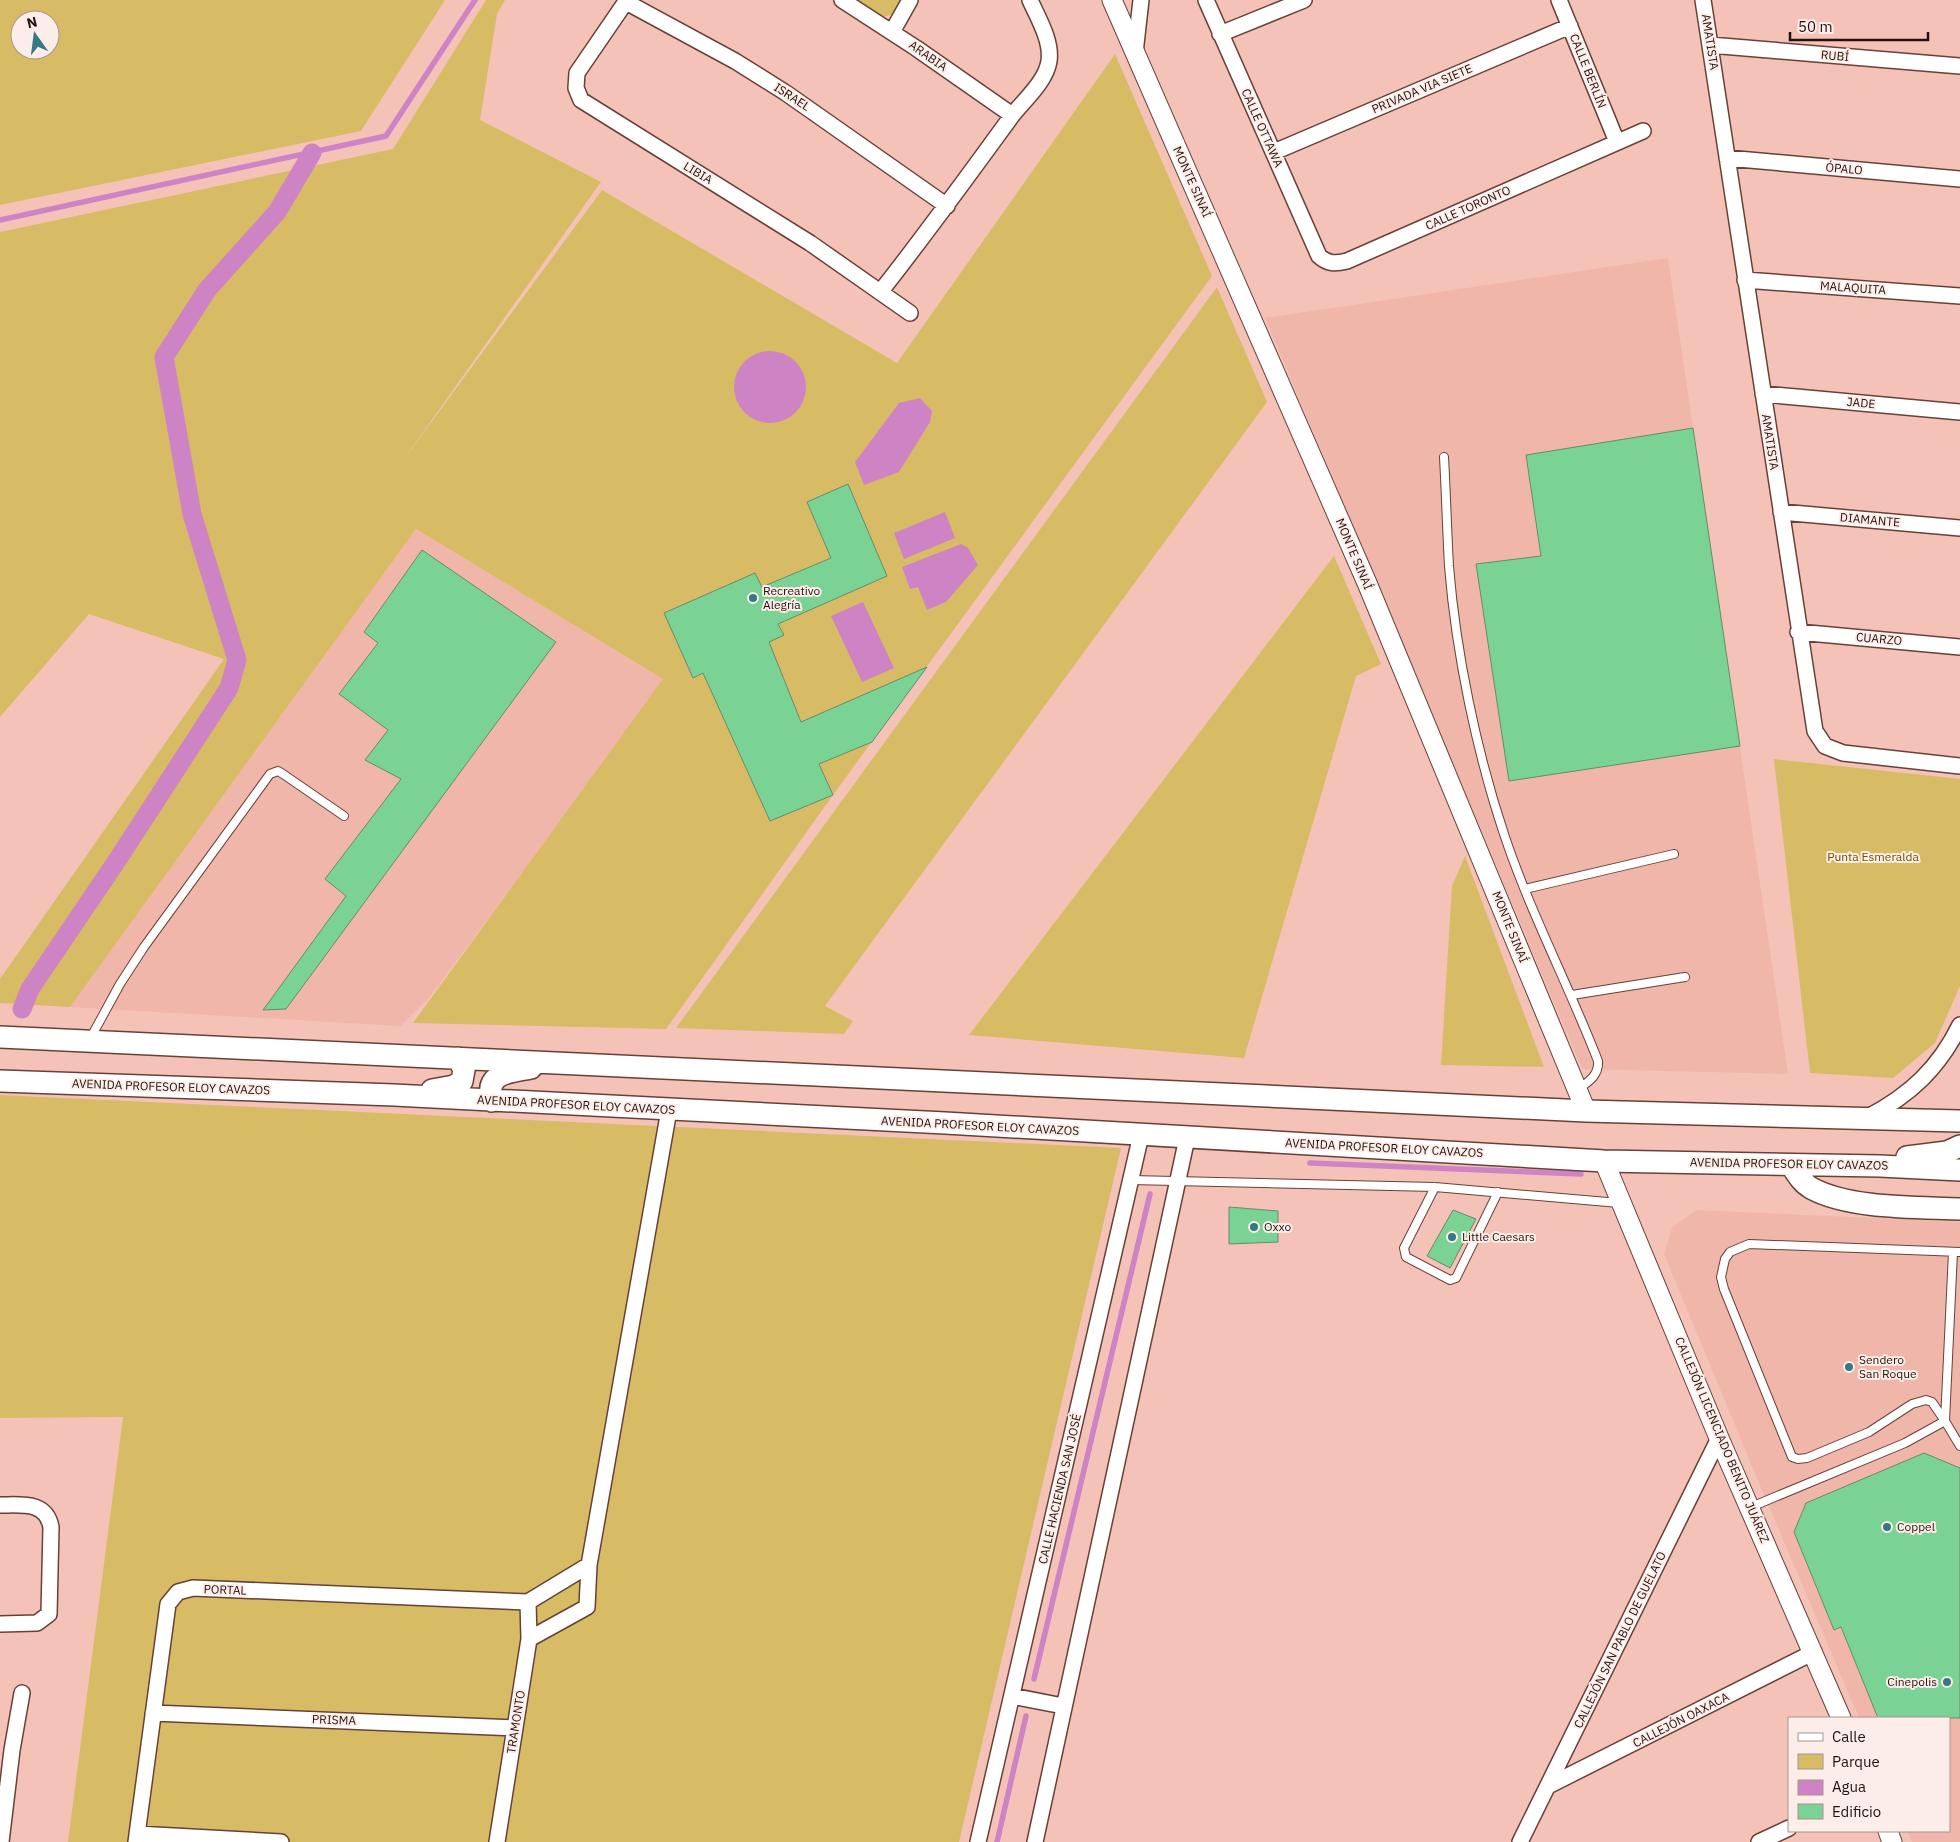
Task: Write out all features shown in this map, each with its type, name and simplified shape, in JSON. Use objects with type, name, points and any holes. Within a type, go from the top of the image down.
[{"type":"main road","points":[[0,1037],[1586,1112],[1960,1121]]},
{"type":"main road","points":[[394,1095],[458,1084],[462,1081],[464,1073],[458,1058]]},
{"type":"main road","points":[[492,1101],[490,1089],[499,1076],[556,1063]]},
{"type":"main road","name":"AVENIDA PROFESOR ELOY CAVAZOS","points":[[0,1081],[394,1095],[1384,1147],[1604,1161],[1880,1166],[1960,1170]]},
{"type":"main road","points":[[1880,1166],[1901,1158],[1948,1152],[1960,1146]]},
{"type":"main road","points":[[1791,1165],[1800,1179],[1810,1187],[1835,1197],[1878,1204],[1960,1209]]},
{"type":"street","name":"ARABIA","points":[[842,0],[892,32],[1012,115]]},
{"type":"street","points":[[892,32],[910,0]]},
{"type":"street","points":[[881,291],[947,206],[1046,71],[1050,57],[1049,48],[1030,0]]},
{"type":"street","name":"MONTE SINAÍ","points":[[1112,0],[1367,583],[1586,1112]]},
{"type":"street","points":[[1135,53],[1141,0]]},
{"type":"street","name":"CALLE OTTAWA","points":[[1206,0],[1319,256]]},
{"type":"street","points":[[1220,34],[1304,0]]},
{"type":"street","name":"CALLE BERLÍN","points":[[1559,0],[1617,142]]},
{"type":"street","name":"AMATISTA","points":[[1703,0],[1811,719],[1817,736],[1825,746],[1843,753],[1960,766]]},
{"type":"street","name":"ISRAEL","points":[[627,1],[735,61],[786,93],[947,206]]},
{"type":"street","name":"LIBIA","points":[[627,1],[577,73],[576,88],[581,100],[754,207],[881,291],[910,313]]},
{"type":"street","name":"PRIVADA VIA SIETE","points":[[1274,152],[1570,26]]},
{"type":"street","name":"RUBÍ","points":[[1710,45],[1960,66]]},
{"type":"street","name":"CALLE TORONTO","points":[[1319,256],[1326,262],[1335,264],[1347,261],[1643,131]]},
{"type":"street","name":"ÓPALO","points":[[1727,158],[1960,179]]},
{"type":"street","name":"MALAQUITA","points":[[1746,280],[1960,296]]},
{"type":"street","name":"JADE","points":[[1763,394],[1960,412]]},
{"type":"street","name":"DIAMANTE","points":[[1780,512],[1960,528]]},
{"type":"street","name":"CUARZO","points":[[1798,632],[1960,647]]},
{"type":"street","points":[[1867,1118],[1896,1102],[1920,1081],[1945,1054],[1960,1025]]},
{"type":"street","points":[[529,1639],[587,1607],[590,1565],[669,1110]]},
{"type":"street","name":"CALLE HACIENDA SAN JOSÉ","points":[[978,1842],[1141,1135]]},
{"type":"street","points":[[1035,1842],[1063,1706],[1109,1508],[1187,1138]]},
{"type":"street","name":"CALLEJÓN LICENCIADO BENITO JUÁREZ","points":[[1604,1161],[1719,1438],[1751,1507],[1842,1717]]},
{"type":"street","name":"CALLEJÓN SAN PABLO DE GUELATO","points":[[1520,1842],[1719,1438]]},
{"type":"street","points":[[0,1505],[34,1506],[47,1514],[51,1527],[49,1614],[38,1623],[0,1624]]},
{"type":"street","points":[[528,1602],[590,1565]]},
{"type":"street","name":"PORTAL","points":[[137,1838],[168,1604],[178,1592],[193,1588],[528,1602]]},
{"type":"street","name":"TRAMONTO","points":[[497,1842],[529,1639],[528,1602]]},
{"type":"street","name":"CALLEJÓN OAXACA","points":[[1548,1786],[1814,1652]]},
{"type":"street","points":[[2,1842],[6,1750],[22,1693]]},
{"type":"street","points":[[1012,1696],[1063,1706]]},
{"type":"street","name":"PRISMA","points":[[153,1713],[515,1728]]},
{"type":"street","points":[[1760,1842],[1788,1828]]},
{"type":"street","points":[[137,1838],[281,1842]]},
{"type":"lane","points":[[1444,456],[1450,567],[1467,686],[1495,804],[1525,889],[1572,995],[1598,1061],[1598,1071],[1594,1077],[1577,1090]]},
{"type":"lane","points":[[89,1041],[120,984],[144,947],[270,774],[278,771],[344,816]]},
{"type":"lane","points":[[1525,889],[1674,854]]},
{"type":"lane","points":[[1572,995],[1685,977]]},
{"type":"lane","points":[[1131,1180],[1434,1187],[1623,1203]]},
{"type":"lane","points":[[1434,1187],[1404,1248],[1406,1257],[1450,1280],[1456,1278],[1498,1192]]},
{"type":"lane","points":[[1945,1420],[1957,1252],[1864,1250],[1758,1243],[1740,1247],[1730,1252],[1724,1259],[1721,1277],[1724,1289],[1792,1457],[1798,1459],[1807,1458],[1869,1432],[1920,1401],[1932,1402],[1960,1446]]},
{"type":"lane","points":[[1751,1507],[1906,1443],[1945,1420]]},
{"type":"shaded area","points":[[1668,258],[1788,1074],[1582,1069],[1265,318]]},
{"type":"shaded area","points":[[416,529],[663,679],[648,704],[429,998],[401,1026],[70,1007]]},
{"type":"shaded area","points":[[1696,1210],[1960,1222],[1960,1842],[1912,1842],[1907,1832],[1950,1832],[1950,1717],[1859,1717],[1664,1254],[1672,1228]]},
{"type":"green space","points":[[0,0],[445,0],[361,131],[0,205]]},
{"type":"green space","points":[[486,0],[505,0],[497,14],[480,120],[601,182],[399,466],[602,190],[897,363],[1115,54],[1212,276],[833,795],[666,1029],[413,1023],[663,679],[416,529],[70,1007],[0,1003],[0,979],[224,659],[89,614],[0,717],[0,232],[393,149]]},
{"type":"green space","points":[[857,0],[903,0],[894,14],[883,17]]},
{"type":"green space","points":[[1217,287],[1267,402],[825,1006],[853,1021],[844,1034],[676,1028]]},
{"type":"green space","points":[[1334,556],[1381,664],[1356,676],[1244,1058],[969,1035]]},
{"type":"green space","name":"Punta Esmeralda","points":[[1774,759],[1960,779],[1960,986],[1935,1043],[1893,1078],[1810,1073]]},
{"type":"green space","points":[[1465,856],[1544,1067],[1441,1065],[1452,886]]},
{"type":"green space","points":[[0,1095],[1121,1148],[959,1842],[68,1842],[123,1417],[0,1418]]},
{"type":"water","points":[[763,351],[777,351],[796,361],[806,380],[806,394],[796,413],[777,423],[763,423],[744,413],[734,394],[734,380],[744,361]]},
{"type":"water","points":[[920,398],[932,411],[930,422],[899,472],[864,485],[855,462],[899,403]]},
{"type":"water","points":[[945,512],[955,538],[904,559],[894,533]]},
{"type":"water","points":[[961,544],[968,548],[978,565],[946,602],[927,610],[918,587],[910,589],[902,567]]},
{"type":"water","points":[[863,602],[894,668],[862,682],[831,616]]},
{"type":"building","points":[[1693,428],[1740,746],[1509,781],[1476,564],[1541,556],[1526,455]]},
{"type":"building","points":[[848,484],[887,576],[778,624],[784,635],[769,642],[801,722],[927,667],[872,742],[819,764],[833,795],[770,821],[703,673],[693,678],[664,613],[755,573],[762,587],[831,558],[807,502]]},
{"type":"building","points":[[422,550],[556,642],[286,1009],[263,1010],[346,896],[325,879],[401,779],[365,760],[388,730],[339,694],[378,643],[364,632]]},
{"type":"building","name":"Oxxo","points":[[1229,1207],[1278,1211],[1278,1242],[1229,1244]]},
{"type":"building","name":"Little Caesars","points":[[1453,1210],[1476,1219],[1450,1268],[1427,1256]]},
{"type":"building","points":[[1924,1453],[1960,1468],[1960,1718],[1878,1717],[1841,1627],[1834,1630],[1794,1532],[1806,1503]]},
{"type":"waterway","points":[[0,220],[386,136],[475,0]]},
{"type":"waterway","points":[[22,1009],[30,989],[118,859],[229,688],[237,660],[192,514],[164,357],[207,290],[277,212],[312,153]]},
{"type":"waterway","points":[[1310,1163],[1581,1174]]},
{"type":"waterway","points":[[1034,1679],[1150,1194]]},
{"type":"waterway","points":[[997,1842],[1026,1716]]},
{"type":"place","name":"Recreativo Alegría","points":[[753,598]]},
{"type":"place","name":"Oxxo","points":[[1254,1227]]},
{"type":"place","name":"Little Caesars","points":[[1452,1237]]},
{"type":"place","name":"Sendero San Roque","points":[[1849,1367]]},
{"type":"place","name":"Coppel","points":[[1887,1527]]},
{"type":"place","name":"Cinepolis","points":[[1947,1682]]}]
